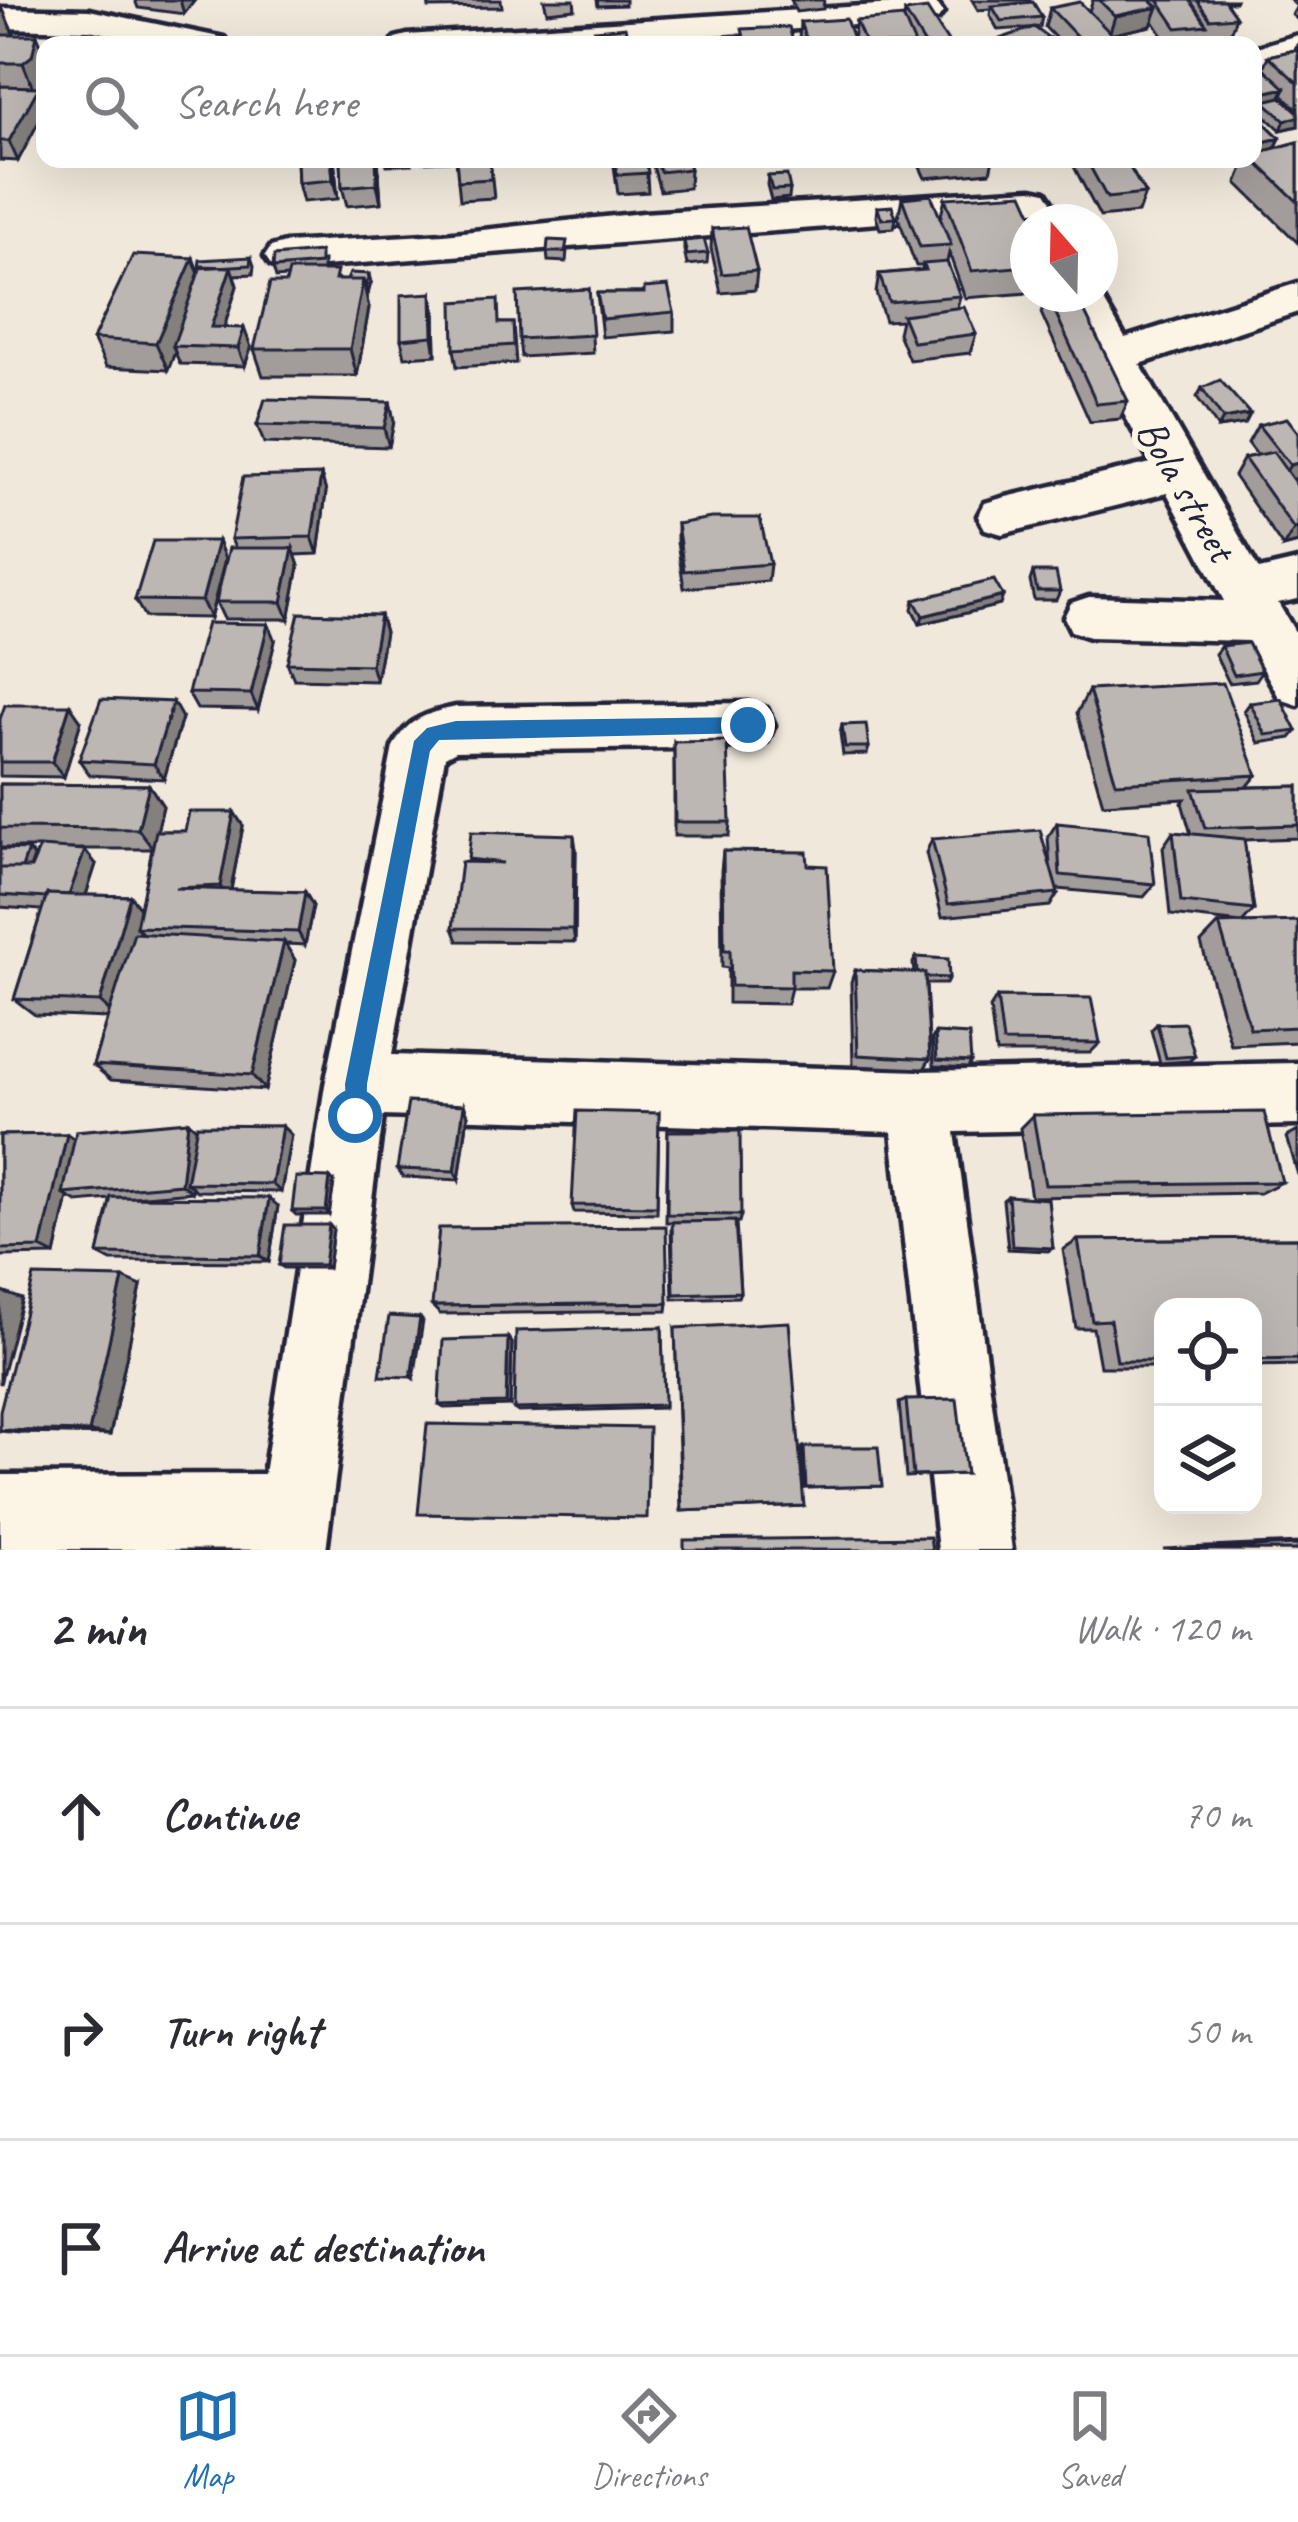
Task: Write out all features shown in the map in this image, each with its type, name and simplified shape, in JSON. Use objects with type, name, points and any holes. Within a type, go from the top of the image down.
[{"type":"street","points":[[526,36],[924,6],[940,36]]},
{"type":"street","points":[[0,18],[89,20],[145,36]]},
{"type":"street","points":[[1262,56],[1298,45]]},
{"type":"street","points":[[1015,168],[1033,204]]},
{"type":"street","points":[[285,256],[444,247],[643,225],[1010,212]]},
{"type":"street","points":[[1111,358],[1298,297]]},
{"type":"street","name":"Bola street","points":[[1088,312],[1298,684]]},
{"type":"street","points":[[1002,516],[1176,473]]},
{"type":"street","points":[[1089,617],[1253,607],[1298,580]]},
{"type":"street","points":[[0,1512],[291,1530],[355,1116],[356,1084],[421,747],[434,734],[456,729],[748,725]]},
{"type":"street","points":[[356,1084],[920,1102],[1298,1094]]},
{"type":"street","points":[[920,1102],[975,1550]]},
{"type":"building","points":[[1099,0],[1150,0],[1158,7],[1115,16]]},
{"type":"building","points":[[1158,0],[1190,0],[1207,25],[1177,28]]},
{"type":"building","points":[[1197,0],[1224,0],[1236,17],[1210,19]]},
{"type":"building","points":[[1033,2],[1042,17],[1001,21],[992,6]]},
{"type":"building","points":[[1080,2],[1113,36],[1076,36],[1050,8]]},
{"type":"building","points":[[927,9],[944,36],[920,36],[905,12]]},
{"type":"building","points":[[903,17],[911,36],[862,36],[856,21]]},
{"type":"building","points":[[846,19],[852,36],[805,36],[800,22]]},
{"type":"building","points":[[625,27],[627,36],[595,36],[594,30]]},
{"type":"building","points":[[789,27],[792,36],[744,36],[742,29]]},
{"type":"building","points":[[1034,27],[1046,36],[1008,36]]},
{"type":"building","points":[[0,35],[37,35],[32,56],[23,63],[0,63]]},
{"type":"building","points":[[1298,53],[1298,83],[1268,56]]},
{"type":"building","points":[[1262,67],[1285,88],[1262,93]]},
{"type":"building","points":[[0,86],[36,87],[9,141],[0,141]]},
{"type":"building","points":[[1281,97],[1298,117],[1285,120],[1264,101]]},
{"type":"building","points":[[1262,121],[1280,138],[1262,142]]},
{"type":"building","points":[[1298,142],[1298,202],[1262,168],[1262,152]]},
{"type":"building","points":[[297,168],[332,168],[333,180],[298,183]]},
{"type":"building","points":[[341,168],[376,168],[377,184],[342,187]]},
{"type":"building","points":[[457,168],[490,168],[491,179],[458,181]]},
{"type":"building","points":[[616,168],[647,168],[648,173],[617,175]]},
{"type":"building","points":[[1091,168],[1130,168],[1145,194],[1107,198]]},
{"type":"building","points":[[787,175],[790,189],[772,190],[768,176]]},
{"type":"building","points":[[1023,193],[1028,204],[1010,204],[1010,268],[972,271],[945,198]]},
{"type":"building","points":[[931,195],[951,245],[920,247],[902,198]]},
{"type":"building","points":[[892,206],[896,218],[882,219],[877,207]]},
{"type":"building","points":[[746,227],[757,271],[722,274],[712,229]]},
{"type":"building","points":[[704,239],[708,253],[687,255],[684,241]]},
{"type":"building","points":[[548,240],[567,241],[565,252],[547,252]]},
{"type":"building","points":[[320,252],[320,264],[273,268],[274,256]]},
{"type":"building","points":[[133,255],[193,258],[156,343],[93,339]]},
{"type":"building","points":[[251,257],[250,265],[199,268],[200,260]]},
{"type":"building","points":[[947,262],[960,296],[889,302],[879,274],[926,270],[923,264]]},
{"type":"building","points":[[201,266],[231,267],[211,327],[244,328],[238,348],[173,346]]},
{"type":"building","points":[[289,271],[337,271],[335,280],[363,280],[350,349],[254,349],[270,283],[286,283]]},
{"type":"building","points":[[350,273],[369,274],[366,286],[363,280],[347,280]]},
{"type":"building","points":[[668,286],[674,312],[602,319],[597,293],[644,293],[644,288]]},
{"type":"building","points":[[589,289],[593,335],[519,339],[517,293]]},
{"type":"building","points":[[432,293],[433,336],[401,339],[401,295]]},
{"type":"building","points":[[498,299],[499,323],[513,323],[514,345],[454,349],[453,302]]},
{"type":"building","points":[[964,307],[976,334],[913,342],[902,315]]},
{"type":"building","points":[[1055,312],[1085,312],[1128,401],[1097,404]]},
{"type":"building","points":[[1220,380],[1250,414],[1223,419],[1202,388]]},
{"type":"building","points":[[265,399],[390,402],[384,428],[257,425]]},
{"type":"building","points":[[1287,418],[1298,432],[1298,463],[1290,465],[1258,425]]},
{"type":"building","points":[[1273,452],[1298,487],[1298,528],[1294,529],[1244,458]]},
{"type":"building","points":[[321,475],[312,537],[231,539],[243,477]]},
{"type":"building","points":[[760,518],[770,564],[684,571],[677,524]]},
{"type":"building","points":[[153,541],[218,541],[202,601],[135,600]]},
{"type":"building","points":[[229,548],[293,548],[282,602],[216,602]]},
{"type":"building","points":[[1033,572],[1056,572],[1060,591],[1037,591]]},
{"type":"building","points":[[994,580],[1003,596],[923,616],[914,600]]},
{"type":"building","points":[[299,613],[380,615],[371,665],[287,663]]},
{"type":"building","points":[[207,623],[268,624],[251,694],[188,693]]},
{"type":"building","points":[[1248,643],[1262,671],[1234,675],[1221,646]]},
{"type":"building","points":[[1223,683],[1257,775],[1116,783],[1089,690]]},
{"type":"building","points":[[101,699],[173,702],[154,764],[79,760]]},
{"type":"building","points":[[1281,699],[1297,731],[1266,735],[1250,703]]},
{"type":"building","points":[[5,705],[70,705],[52,762],[0,762],[0,719]]},
{"type":"building","points":[[866,724],[869,747],[845,747],[842,725]]},
{"type":"building","points":[[727,741],[730,822],[675,822],[674,742]]},
{"type":"building","points":[[0,784],[149,785],[138,829],[0,828]]},
{"type":"building","points":[[1298,786],[1298,825],[1205,828],[1193,789]]},
{"type":"building","points":[[189,812],[234,812],[220,886],[175,888],[305,892],[298,932],[136,927],[156,831],[185,831]]},
{"type":"building","points":[[1057,823],[1149,832],[1155,884],[1060,875]]},
{"type":"building","points":[[1040,830],[1058,893],[948,904],[932,839]]},
{"type":"building","points":[[471,832],[574,835],[573,929],[453,928],[461,862],[503,863],[468,859]]},
{"type":"building","points":[[1173,832],[1244,839],[1254,910],[1181,902]]},
{"type":"building","points":[[40,847],[85,850],[69,895],[0,895],[0,868],[31,868]]},
{"type":"building","points":[[0,849],[28,850],[22,868],[0,868]]},
{"type":"building","points":[[723,851],[807,852],[808,865],[827,866],[833,971],[791,970],[791,987],[731,986],[730,950],[724,950]]},
{"type":"building","points":[[47,894],[130,896],[100,1002],[14,999]]},
{"type":"building","points":[[1298,921],[1298,1027],[1250,1029],[1219,924]]},
{"type":"building","points":[[134,933],[284,942],[252,1075],[93,1065]]},
{"type":"building","points":[[916,957],[948,959],[949,978],[917,973]]},
{"type":"building","points":[[855,970],[925,973],[930,1059],[858,1055]]},
{"type":"building","points":[[997,997],[1091,998],[1100,1043],[1003,1042]]},
{"type":"building","points":[[1185,1023],[1195,1056],[1166,1058],[1157,1024]]},
{"type":"building","points":[[935,1033],[969,1035],[971,1062],[937,1060]]},
{"type":"building","points":[[408,1102],[464,1105],[455,1171],[397,1169]]},
{"type":"building","points":[[577,1111],[659,1113],[657,1206],[572,1205]]},
{"type":"building","points":[[1264,1112],[1282,1182],[1045,1185],[1033,1115]]},
{"type":"building","points":[[188,1121],[181,1184],[63,1194],[76,1131]]},
{"type":"building","points":[[197,1125],[282,1126],[272,1184],[186,1183]]},
{"type":"building","points":[[668,1131],[740,1131],[741,1215],[667,1214]]},
{"type":"building","points":[[67,1134],[41,1248],[0,1249],[0,1135]]},
{"type":"building","points":[[296,1177],[330,1178],[326,1211],[292,1211]]},
{"type":"building","points":[[1008,1196],[1048,1199],[1053,1248],[1012,1246]]},
{"type":"building","points":[[111,1197],[269,1198],[260,1256],[98,1254]]},
{"type":"building","points":[[735,1221],[740,1292],[674,1294],[672,1222]]},
{"type":"building","points":[[285,1225],[329,1225],[324,1265],[279,1265]]},
{"type":"building","points":[[666,1226],[668,1303],[432,1306],[439,1228]]},
{"type":"building","points":[[1298,1238],[1298,1359],[1262,1360],[1262,1298],[1154,1298],[1154,1361],[1117,1361],[1110,1320],[1092,1321],[1078,1240]]},
{"type":"building","points":[[34,1276],[123,1278],[89,1432],[0,1430],[0,1411]]},
{"type":"building","points":[[389,1316],[420,1318],[411,1377],[380,1376]]},
{"type":"building","points":[[789,1322],[804,1506],[682,1511],[675,1328]]},
{"type":"building","points":[[662,1327],[664,1405],[514,1409],[516,1331]]},
{"type":"building","points":[[508,1338],[506,1403],[439,1405],[443,1340]]},
{"type":"building","points":[[957,1399],[966,1474],[913,1476],[906,1400]]},
{"type":"building","points":[[427,1424],[649,1428],[647,1518],[418,1514]]},
{"type":"building","points":[[804,1447],[878,1447],[882,1486],[806,1488]]},
{"type":"building","points":[[930,1537],[932,1550],[684,1550],[684,1540]]},
{"type":"building","points":[[1298,1545],[1298,1550],[1184,1550]]},
{"type":"route","points":[[355,1116],[356,1084],[421,747],[434,734],[456,729],[748,725]]}]
